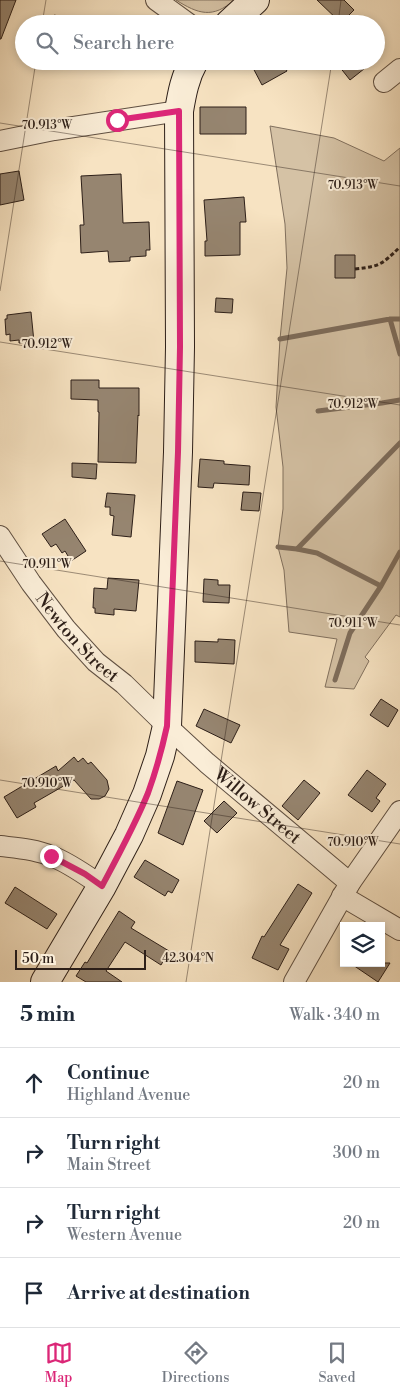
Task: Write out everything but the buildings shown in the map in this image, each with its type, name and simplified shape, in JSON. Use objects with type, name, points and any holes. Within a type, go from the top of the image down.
[{"type":"main road","points":[[239,15],[255,0]]},
{"type":"main road","points":[[45,982],[102,886],[129,835],[147,794],[160,756],[167,726],[180,347],[179,111],[183,88],[189,70]]},
{"type":"street","points":[[156,0],[177,15]]},
{"type":"street","points":[[384,82],[400,69]]},
{"type":"street","points":[[0,141],[54,130],[179,111]]},
{"type":"street","name":"Newton Street","points":[[0,536],[31,583],[66,629],[96,662],[124,684],[167,726]]},
{"type":"street","name":"Willow Street","points":[[167,726],[346,890],[400,930]]},
{"type":"street","points":[[294,982],[346,890],[400,812]]},
{"type":"street","points":[[0,846],[24,849],[51,856],[85,874],[102,886]]},
{"type":"path","points":[[355,269],[383,264],[400,247]]},
{"type":"shaded area","points":[[176,0],[234,0],[219,10],[205,12],[191,9]]},
{"type":"shaded area","points":[[270,126],[334,138],[384,161],[400,148],[400,617],[396,615],[365,657],[369,661],[354,689],[325,687],[337,639],[289,632],[284,570],[278,547],[283,509],[283,467],[276,407],[287,268],[285,224]]},
{"type":"waterway","points":[[390,319],[400,354]]},
{"type":"waterway","points":[[280,339],[390,319],[400,319]]},
{"type":"waterway","points":[[318,411],[400,400]]},
{"type":"waterway","points":[[297,549],[400,443]]},
{"type":"waterway","points":[[278,547],[317,553],[381,586]]},
{"type":"waterway","points":[[335,680],[350,633],[381,586],[400,552]]},
{"type":"route","points":[[51,856],[85,874],[102,886],[129,835],[147,794],[160,756],[167,726],[178,452],[180,347],[179,111],[117,120]]}]
